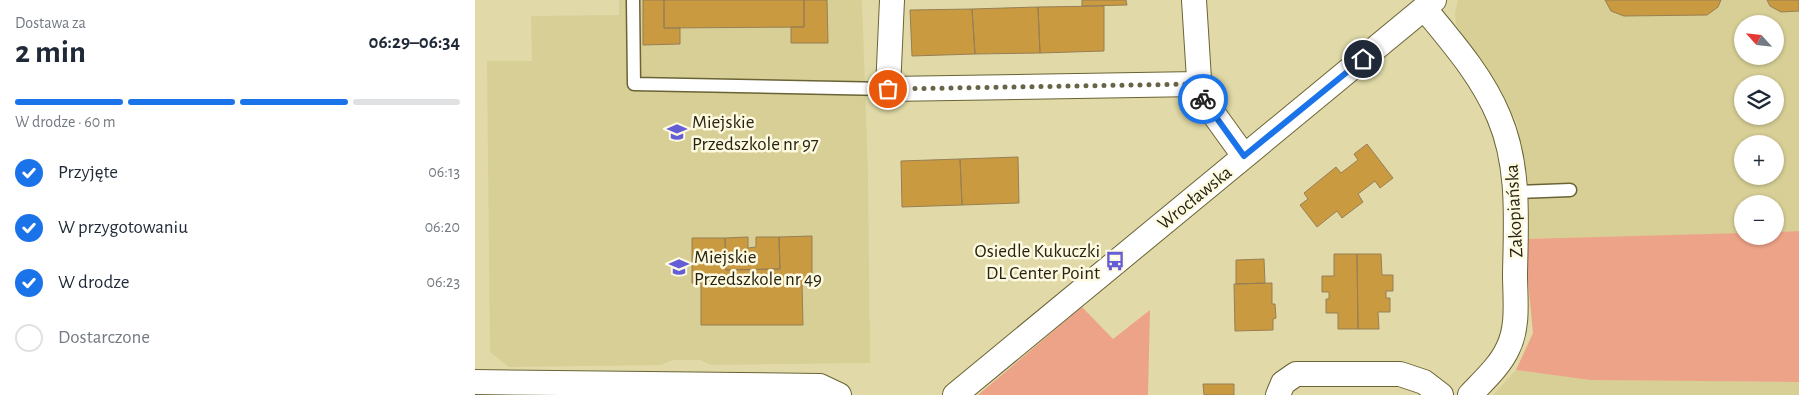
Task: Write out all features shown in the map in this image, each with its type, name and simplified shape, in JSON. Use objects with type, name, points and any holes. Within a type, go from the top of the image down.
[{"type":"street","points":[[892,0],[888,89],[1198,84]]},
{"type":"street","points":[[1194,0],[1198,84],[1201,95],[1244,156]]},
{"type":"street","name":"Wrocławska","points":[[955,395],[1429,4]]},
{"type":"street","name":"Zakopiańska","points":[[1429,4],[1472,68],[1499,116],[1509,144],[1516,192],[1515,325],[1508,348],[1491,373],[1470,395]]},
{"type":"street","points":[[1278,395],[1283,383],[1296,374],[1400,374],[1424,382],[1441,395]]},
{"type":"street","points":[[475,382],[761,390],[820,386],[839,395]]},
{"type":"lane","points":[[633,0],[634,84],[888,89]]},
{"type":"lane","points":[[1516,192],[1571,190]]},
{"type":"shaded area","points":[[619,0],[862,0],[868,176],[870,363],[711,365],[700,360],[673,360],[660,365],[509,367],[490,352],[487,61],[532,61],[531,16],[619,15]]},
{"type":"shaded area","points":[[1458,0],[1799,0],[1799,231],[1784,232],[1784,195],[1734,195],[1734,233],[1524,239],[1523,155],[1517,123],[1496,85],[1456,24],[1455,12]]},
{"type":"shaded area","points":[[1799,231],[1799,382],[1590,380],[1516,370],[1533,333],[1524,239],[1734,233],[1734,245],[1784,245],[1784,232]]},
{"type":"shaded area","points":[[1082,307],[1113,339],[1150,310],[1148,395],[978,395]]},
{"type":"shaded area","points":[[1516,370],[1590,380],[1799,382],[1799,395],[1493,395]]},
{"type":"building","points":[[643,0],[664,0],[664,28],[680,28],[680,44],[643,45]]},
{"type":"building","points":[[664,0],[804,0],[804,27],[664,28]]},
{"type":"building","points":[[804,0],[827,0],[828,43],[791,43],[791,27],[804,27]]},
{"type":"building","points":[[1082,0],[1126,0],[1127,5],[1082,6]]},
{"type":"building","points":[[1605,0],[1721,0],[1718,7],[1707,15],[1624,16],[1611,11]]},
{"type":"building","points":[[1767,0],[1799,0],[1799,11],[1781,12],[1770,6]]},
{"type":"building","points":[[1104,6],[1104,51],[1040,53],[1038,7]]},
{"type":"building","points":[[1038,7],[1040,53],[975,54],[972,9]]},
{"type":"building","points":[[972,9],[975,54],[912,56],[910,10]]},
{"type":"building","points":[[1367,144],[1393,178],[1380,188],[1375,181],[1358,194],[1363,202],[1342,218],[1337,211],[1317,227],[1300,205],[1308,199],[1304,193],[1336,167],[1341,173],[1358,160],[1354,154]]},
{"type":"building","points":[[1018,157],[1019,203],[962,205],[960,159]]},
{"type":"building","points":[[960,159],[962,205],[902,207],[901,161]]},
{"type":"building","points":[[812,236],[812,282],[802,282],[803,325],[701,325],[701,283],[692,283],[692,238],[725,238],[726,270],[780,269],[779,237]]},
{"type":"building","points":[[748,237],[748,248],[756,247],[756,237],[779,237],[780,269],[726,270],[725,238]]},
{"type":"building","points":[[1334,254],[1357,254],[1358,329],[1338,329],[1338,313],[1326,313],[1326,299],[1329,299],[1329,292],[1322,292],[1322,276],[1334,276]]},
{"type":"building","points":[[1357,254],[1381,254],[1382,275],[1393,275],[1393,291],[1386,291],[1386,298],[1390,298],[1390,312],[1378,312],[1379,329],[1358,329]]},
{"type":"building","points":[[1264,259],[1265,283],[1236,284],[1236,260]]},
{"type":"building","points":[[1272,283],[1272,304],[1275,304],[1276,318],[1273,319],[1273,330],[1235,331],[1234,284]]},
{"type":"building","points":[[1203,384],[1234,384],[1234,395],[1204,395]]},
{"type":"way so far","points":[[888,89],[1198,84],[1203,99]]},
{"type":"place","name":"Miejskie Przedszkole nr 97","points":[[677,132]]},
{"type":"place","name":"Osiedle Kukuczki DL Center Point","points":[[1115,261]]},
{"type":"place","name":"Miejskie Przedszkole nr 49","points":[[679,267]]},
{"type":"route","points":[[1203,99],[1244,156],[1363,59]]}]
